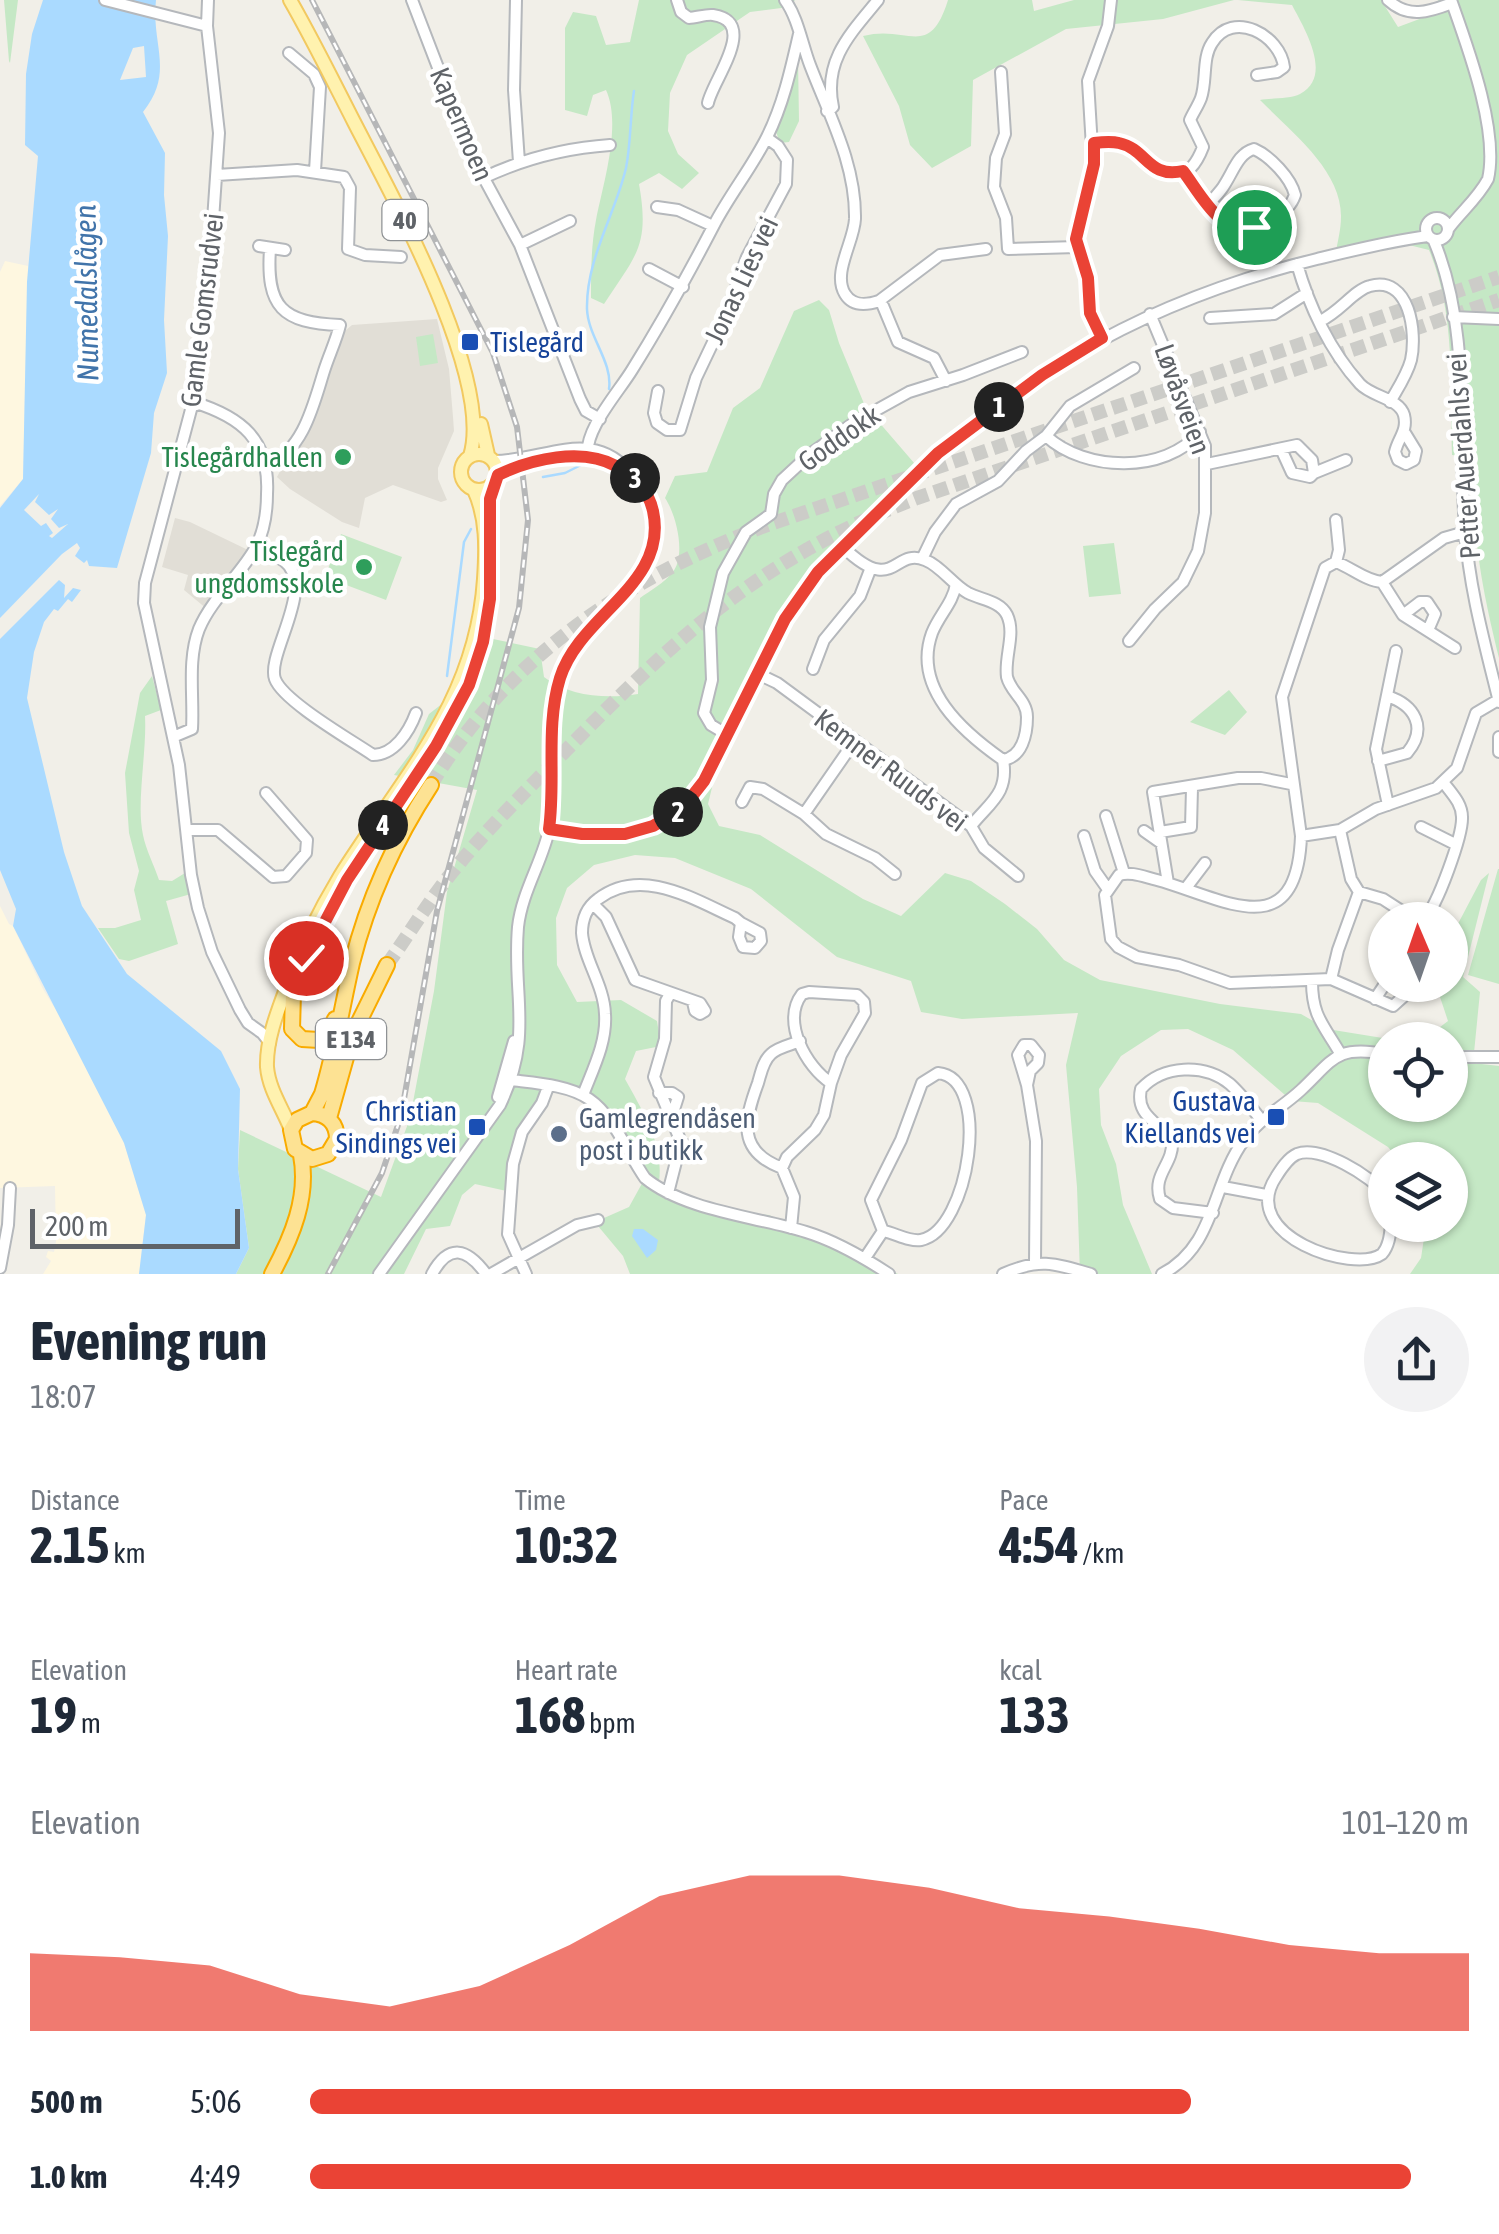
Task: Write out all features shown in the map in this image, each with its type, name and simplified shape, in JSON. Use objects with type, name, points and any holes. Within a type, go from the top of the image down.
[{"type":"highway","name":"E 134","points":[[292,1130],[297,1120],[310,1114],[324,1088],[360,936],[381,876],[431,784]]},
{"type":"highway","name":"E 134","points":[[282,1274],[299,1238],[314,1178],[336,1139],[328,1118],[352,1036],[386,965]]},
{"type":"highway","name":"E 134","points":[[292,992],[292,1028],[302,1039],[313,1042],[328,1034],[346,990]]},
{"type":"highway","points":[[310,1114],[328,1118]]},
{"type":"highway","points":[[292,1130],[292,1144],[301,1155],[323,1157]]},
{"type":"highway","points":[[272,1274],[289,1240],[301,1200],[301,1155]]},
{"type":"main road","name":"40","points":[[290,0],[400,210],[442,304],[471,407],[474,436],[461,475],[474,490],[483,517],[484,570],[480,614],[467,668],[442,724],[329,894],[299,955],[276,1020],[270,1044],[269,1079],[292,1130]]},
{"type":"main road","name":"40","points":[[300,0],[402,197],[443,286],[466,352],[493,469],[490,599],[483,642],[469,685],[436,746],[336,898],[292,992],[274,1064],[284,1098],[310,1114]]},
{"type":"main road","points":[[470,456],[493,469],[474,490]]},
{"type":"street","points":[[105,0],[206,26]]},
{"type":"street","name":"Gamle Gomsrudvei","points":[[208,0],[206,26],[218,115],[218,175],[193,402],[144,592],[146,624],[173,737],[191,875],[207,937],[246,1019],[270,1044]]},
{"type":"street","name":"Kapermoen","points":[[412,0],[483,178],[520,245],[580,399],[589,414],[600,419]]},
{"type":"street","points":[[516,0],[514,90],[519,162]]},
{"type":"street","points":[[677,0],[688,18],[712,15],[732,30],[734,46],[715,80],[708,103]]},
{"type":"street","points":[[785,0],[840,140],[852,187],[855,222],[841,284],[851,301],[861,305],[879,301],[940,255],[986,249]]},
{"type":"street","points":[[827,111],[833,107],[828,83],[836,58],[878,0]]},
{"type":"street","points":[[1102,338],[1090,313],[1088,278],[1076,247],[1077,228],[1094,164],[1088,81],[1108,26],[1111,0]]},
{"type":"street","points":[[549,829],[617,834],[661,823],[695,795],[797,599],[843,547],[952,442],[1042,375],[1150,314],[1224,285],[1297,264],[1437,232],[1464,207],[1489,176],[1496,137],[1451,2],[1415,13],[1398,9],[1388,0]]},
{"type":"street","points":[[1094,143],[1122,144],[1156,169],[1183,171],[1198,159],[1203,147],[1190,120],[1201,97],[1213,40],[1243,28],[1266,35],[1281,55],[1284,68],[1257,75]]},
{"type":"street","points":[[590,451],[592,427],[683,287],[767,138],[782,100],[799,34]]},
{"type":"street","points":[[289,53],[318,79],[320,130],[315,172]]},
{"type":"street","points":[[1001,72],[1004,139],[996,158],[994,187],[1006,218],[1008,249],[1076,247]]},
{"type":"street","name":"Jonas Lies vei","points":[[658,391],[656,424],[667,430],[680,430],[696,378],[747,258],[786,184],[786,160],[778,146],[767,138]]},
{"type":"street","points":[[483,178],[519,162],[610,145]]},
{"type":"street","points":[[1183,171],[1208,204],[1224,222],[1243,230],[1276,217],[1292,204],[1295,195],[1288,179],[1262,152],[1254,149],[1240,156],[1223,190],[1208,204]]},
{"type":"street","points":[[218,175],[315,172],[344,176],[348,181],[348,249],[401,258]]},
{"type":"street","points":[[657,207],[678,210],[714,226]]},
{"type":"street","points":[[520,245],[570,222]]},
{"type":"street","name":"Petter Auerdahls vei","points":[[1437,232],[1454,316],[1465,532],[1474,598],[1499,702]]},
{"type":"street","points":[[268,466],[285,452],[315,407],[340,325],[302,321],[281,310],[271,292],[265,248],[285,250]]},
{"type":"street","points":[[1297,264],[1320,321],[1360,384],[1402,410],[1405,433]]},
{"type":"street","points":[[649,269],[683,287]]},
{"type":"street","points":[[1320,321],[1344,308],[1365,288],[1382,285],[1398,292],[1408,310],[1412,351],[1410,364],[1390,402]]},
{"type":"street","points":[[1210,318],[1274,314],[1307,293]]},
{"type":"street","points":[[883,306],[895,338],[930,355],[946,381]]},
{"type":"street","name":"Løvåsveien","points":[[1130,641],[1154,609],[1183,582],[1196,558],[1205,513],[1207,464],[1200,432],[1177,386],[1150,314]]},
{"type":"street","points":[[1454,316],[1499,319]]},
{"type":"street","name":"Goddokk","points":[[726,734],[711,725],[704,713],[712,680],[710,627],[724,573],[746,532],[770,516],[778,486],[818,448],[884,404],[1022,352]]},
{"type":"street","points":[[922,559],[934,532],[956,504],[994,484],[1046,436],[1064,411],[1134,368]]},
{"type":"street","points":[[173,737],[192,729],[192,669],[200,626],[256,548],[265,520],[268,466],[254,436],[219,412],[193,402]]},
{"type":"street","points":[[1046,436],[1072,454],[1126,464],[1174,452],[1200,432]]},
{"type":"street","points":[[1207,464],[1297,445],[1312,460],[1314,474]]},
{"type":"street","points":[[1280,449],[1292,473],[1304,478],[1346,460]]},
{"type":"street","points":[[379,1274],[490,1116],[510,1076],[519,989],[519,920],[549,829],[553,717],[564,668],[589,627],[640,576],[652,550],[653,513],[647,495],[635,478],[590,451],[493,469]]},
{"type":"street","points":[[1336,520],[1336,562]]},
{"type":"street","points":[[1382,582],[1444,538],[1465,532]]},
{"type":"street","points":[[843,547],[870,570],[886,570],[922,559],[956,584],[999,605],[1008,618],[1006,673],[1026,707],[1027,726],[1019,750],[1013,758],[1003,760]]},
{"type":"street","points":[[256,548],[283,560],[291,569],[290,623],[274,665],[274,678],[280,689],[372,755],[390,752],[416,713]]},
{"type":"street","points":[[1336,562],[1382,582],[1403,614],[1454,648]]},
{"type":"street","points":[[1084,836],[1095,872],[1115,880],[1186,888],[1245,909],[1269,904],[1284,894],[1300,865],[1301,836],[1282,697],[1325,568],[1336,562]]},
{"type":"street","points":[[814,668],[824,640],[860,596],[870,570]]},
{"type":"street","points":[[956,584],[952,600],[931,637],[929,672],[948,710],[1003,760],[1005,776],[999,796],[971,826]]},
{"type":"street","points":[[1403,614],[1420,602],[1428,602],[1434,614],[1428,628]]},
{"type":"street","points":[[1388,805],[1378,761],[1378,738],[1396,651]]},
{"type":"street","name":"Kemner Ruuds vei","points":[[756,673],[776,683],[971,826],[984,848],[1018,876]]},
{"type":"street","points":[[1378,761],[1407,753],[1418,737],[1417,717],[1411,709],[1387,696]]},
{"type":"street","points":[[1301,836],[1340,830],[1444,782],[1463,756],[1476,713],[1499,702]]},
{"type":"street","points":[[1499,737],[1499,752]]},
{"type":"street","points":[[804,814],[854,742]]},
{"type":"street","points":[[755,786],[756,773]]},
{"type":"street","points":[[1168,884],[1153,792],[1238,778],[1291,784]]},
{"type":"street","points":[[1340,830],[1350,879],[1360,892],[1383,900],[1414,919],[1424,919],[1434,906],[1462,815],[1444,782]]},
{"type":"street","points":[[755,786],[804,814],[826,834],[885,864],[896,874]]},
{"type":"street","points":[[742,802],[747,791],[755,786]]},
{"type":"street","points":[[1159,845],[1191,827],[1192,788]]},
{"type":"street","points":[[186,830],[218,830],[273,877],[286,876],[306,852],[307,840],[266,793]]},
{"type":"street","points":[[1106,816],[1115,880],[1105,905],[1110,938],[1118,948],[1136,957],[1180,965],[1230,984],[1331,979],[1368,996]]},
{"type":"street","points":[[1420,827],[1455,844]]},
{"type":"street","points":[[1144,830],[1159,845]]},
{"type":"street","points":[[1186,888],[1205,863]]},
{"type":"street","points":[[583,1095],[605,1028],[602,993],[582,935],[584,919],[592,904],[617,888],[658,886],[741,924]]},
{"type":"street","points":[[1331,979],[1360,892]]},
{"type":"street","points":[[592,904],[606,917],[635,980],[692,1002]]},
{"type":"street","points":[[1312,980],[1312,1004],[1318,1021],[1340,1053]]},
{"type":"street","points":[[782,1168],[787,1157],[820,1122],[830,1083],[864,1013],[862,998],[848,992],[802,994],[794,1010],[800,1042],[814,1070],[830,1083]]},
{"type":"street","points":[[670,994],[654,1078],[681,1142],[696,1152]]},
{"type":"street","points":[[246,1019],[262,1024],[276,1020]]},
{"type":"street","points":[[791,1228],[794,1197],[782,1168],[755,1152],[746,1125],[764,1062],[777,1050],[800,1042]]},
{"type":"street","points":[[1169,1272],[1194,1250],[1238,1150],[1262,1121],[1340,1053],[1368,1052]]},
{"type":"street","points":[[1468,1056],[1499,1057]]},
{"type":"street","points":[[1212,1213],[1173,1208],[1160,1198],[1157,1179],[1173,1151],[1172,1140],[1143,1112],[1140,1089],[1171,1071],[1205,1073],[1227,1082],[1262,1121]]},
{"type":"street","points":[[945,1074],[960,1089],[968,1113],[970,1157],[963,1185],[953,1207],[924,1240],[883,1231],[872,1206],[872,1194],[901,1140],[922,1083],[930,1076],[945,1074]]},
{"type":"street","points":[[510,1076],[583,1095],[600,1109],[645,1178],[668,1193],[827,1239],[889,1274]]},
{"type":"street","points":[[1027,1085],[1037,1162],[1035,1262]]},
{"type":"street","points":[[526,1274],[508,1234],[515,1149],[548,1087]]},
{"type":"street","points":[[668,1193],[681,1142]]},
{"type":"street","points":[[1368,1178],[1328,1157],[1308,1152],[1290,1158],[1266,1195],[1270,1216],[1279,1230],[1300,1246],[1332,1259],[1359,1263],[1376,1258],[1385,1251],[1387,1242]]},
{"type":"street","points":[[1223,1187],[1266,1195]]},
{"type":"street","points":[[0,1268],[10,1188]]},
{"type":"street","points":[[432,1274],[442,1258],[458,1252],[470,1256],[488,1274],[577,1225],[598,1220]]},
{"type":"street","points":[[864,1258],[883,1231]]},
{"type":"street","points":[[1007,1273],[1035,1262],[1092,1274]]},
{"type":"shaded area","points":[[5,261],[28,266],[23,479],[0,506],[0,272]]},
{"type":"shaded area","points":[[437,319],[449,369],[454,431],[438,468],[447,500],[441,502],[393,485],[365,498],[359,528],[342,522],[277,477],[316,415],[340,335],[352,325]]},
{"type":"shaded area","points":[[175,518],[248,550],[207,609],[184,590],[188,575],[162,567]]},
{"type":"shaded area","points":[[0,906],[121,1133],[146,1215],[139,1274],[43,1274],[51,1261],[46,1257],[48,1251],[54,1252],[56,1242],[55,1186],[0,1188]]},
{"type":"green space","points":[[4,0],[18,0],[10,63],[9,61]]},
{"type":"green space","points":[[639,0],[795,0],[789,7],[750,12],[687,55],[670,93],[668,131],[678,154],[699,173],[682,189],[659,173],[639,184],[643,222],[638,249],[604,304],[591,298],[591,269],[594,230],[612,137],[610,104],[606,90],[593,95],[587,116],[565,110],[565,28],[573,12],[596,16],[606,45],[630,42]]},
{"type":"green space","points":[[948,0],[1032,0],[1034,11],[1074,0],[1234,0],[1163,19],[1066,29],[973,80],[971,146],[932,168],[910,145],[899,106],[863,36],[925,35],[941,19]]},
{"type":"green space","points":[[1238,0],[1381,0],[1398,27],[1441,11],[1438,0],[1499,0],[1499,658],[1476,532],[1478,458],[1452,455],[1448,325],[1429,250],[1405,244],[1335,257],[1341,217],[1333,183],[1312,152],[1260,100],[1296,96],[1310,86],[1316,64],[1309,39],[1292,5]]},
{"type":"green space","points":[[798,59],[799,121],[789,142],[780,143],[775,129]]},
{"type":"green space","points":[[819,300],[829,310],[865,406],[921,471],[865,527],[792,621],[717,767],[708,804],[719,826],[760,835],[863,899],[901,916],[945,873],[971,881],[1005,904],[1037,929],[1064,960],[1100,980],[1220,1004],[1301,1014],[1327,1029],[1368,1036],[1368,1122],[1468,1122],[1468,1022],[1447,1022],[1442,1002],[1468,1002],[1468,981],[1480,992],[1473,1063],[1499,1066],[1499,1274],[1410,1274],[1421,1258],[1423,1242],[1468,1242],[1468,1142],[1380,1142],[1318,1103],[1292,1101],[1233,1050],[1188,1029],[1161,1030],[1121,1056],[1099,1089],[1101,1125],[1116,1164],[1123,1205],[1152,1274],[1080,1274],[1066,1065],[1078,1013],[962,1019],[921,1012],[911,981],[837,957],[751,889],[675,858],[635,855],[594,865],[567,888],[556,918],[557,965],[577,1002],[621,1000],[657,1021],[661,1046],[636,1051],[625,1079],[655,1141],[659,1182],[728,1212],[769,1215],[898,1274],[630,1274],[623,1256],[598,1226],[604,1218],[629,1207],[645,1178],[590,1104],[548,1088],[523,1138],[511,1192],[475,1184],[462,1195],[450,1226],[426,1229],[404,1274],[236,1274],[249,1248],[238,1169],[240,1130],[381,1197],[410,1118],[434,991],[447,892],[477,790],[394,775],[413,750],[429,714],[484,671],[493,639],[540,649],[544,677],[565,689],[601,696],[638,694],[640,598],[669,577],[679,556],[676,524],[665,498],[675,476],[707,472],[733,408],[760,388],[794,311]]},
{"type":"green space","points":[[433,334],[438,363],[420,366],[416,337]]},
{"type":"green space","name":"Tislegård ungdomsskole","points":[[341,534],[402,557],[386,600],[325,577]]},
{"type":"green space","points":[[1114,543],[1121,594],[1089,597],[1083,546]]},
{"type":"green space","points":[[152,676],[161,710],[145,716],[143,835],[159,880],[172,881],[185,873],[191,894],[166,901],[178,944],[129,961],[119,959],[98,928],[115,928],[141,920],[134,890],[139,871],[129,833],[125,773],[140,693]]},
{"type":"green space","points":[[1229,690],[1247,712],[1225,735],[1190,722]]},
{"type":"green space","points":[[1498,869],[1499,869],[1499,984],[1468,975]]},
{"type":"green space","points":[[1489,873],[1468,957],[1468,905]]},
{"type":"water","name":"Numedalslågen","points":[[43,0],[156,0],[160,71],[153,98],[143,112],[165,153],[167,373],[154,413],[151,453],[117,568],[89,566],[87,560],[84,563],[75,556],[80,548],[77,543],[0,618],[0,508],[23,479],[27,282],[38,156],[25,145],[26,74],[32,34]],"holes":[[[144,46],[146,77],[120,80],[133,48]],[[39,494],[35,502],[49,515],[58,509],[51,519],[59,528],[68,524],[52,538],[46,523],[41,526],[24,510]]]},
{"type":"water","points":[[59,580],[65,585],[64,598],[73,588],[81,590],[72,602],[68,599],[58,611],[54,609],[44,622],[34,652],[27,698],[64,852],[82,906],[127,974],[221,1051],[240,1089],[238,1169],[249,1248],[236,1274],[139,1274],[146,1215],[124,1143],[13,926],[16,909],[0,870],[0,639]]},
{"type":"water","points":[[634,1229],[643,1229],[658,1240],[656,1250],[647,1258],[632,1236]]},
{"type":"waterway","points":[[609,389],[607,369],[588,319],[588,291],[626,168],[634,91]]},
{"type":"waterway","points":[[543,477],[583,464]]},
{"type":"waterway","points":[[447,676],[464,542],[471,529]]},
{"type":"tunnel","points":[[431,785],[462,738],[537,658],[579,624],[671,567],[773,523],[1499,277]]},
{"type":"tunnel","points":[[387,965],[453,871],[530,787],[656,661],[773,570],[864,520],[917,498],[1499,300]]},
{"type":"railway","points":[[312,0],[493,353],[517,427],[528,520],[519,608],[437,911],[401,1116],[382,1173],[328,1274]]},
{"type":"place","name":"Tislegård","points":[[470,342]]},
{"type":"place","name":"Tislegårdhallen","points":[[343,457]]},
{"type":"place","name":"Tislegård ungdomsskole","points":[[364,567]]},
{"type":"place","name":"Gustava Kiellands vei","points":[[1276,1117]]},
{"type":"place","name":"Christian Sindings vei","points":[[477,1127]]},
{"type":"place","name":"Gamlegrendåsen post i butikk","points":[[559,1134]]},
{"type":"route","points":[[306,958],[347,880],[436,746],[469,685],[483,642],[490,599],[490,499],[498,475],[558,458],[594,458],[635,478],[651,504],[654,540],[646,566],[582,637],[560,679],[553,717],[549,829],[574,834],[625,834],[645,829],[675,814],[699,789],[785,619],[818,572],[938,453],[1042,375],[1102,338],[1090,313],[1088,278],[1076,247],[1077,228],[1094,164],[1094,143],[1122,144],[1161,172],[1183,171],[1224,222],[1238,230],[1254,227]]}]
